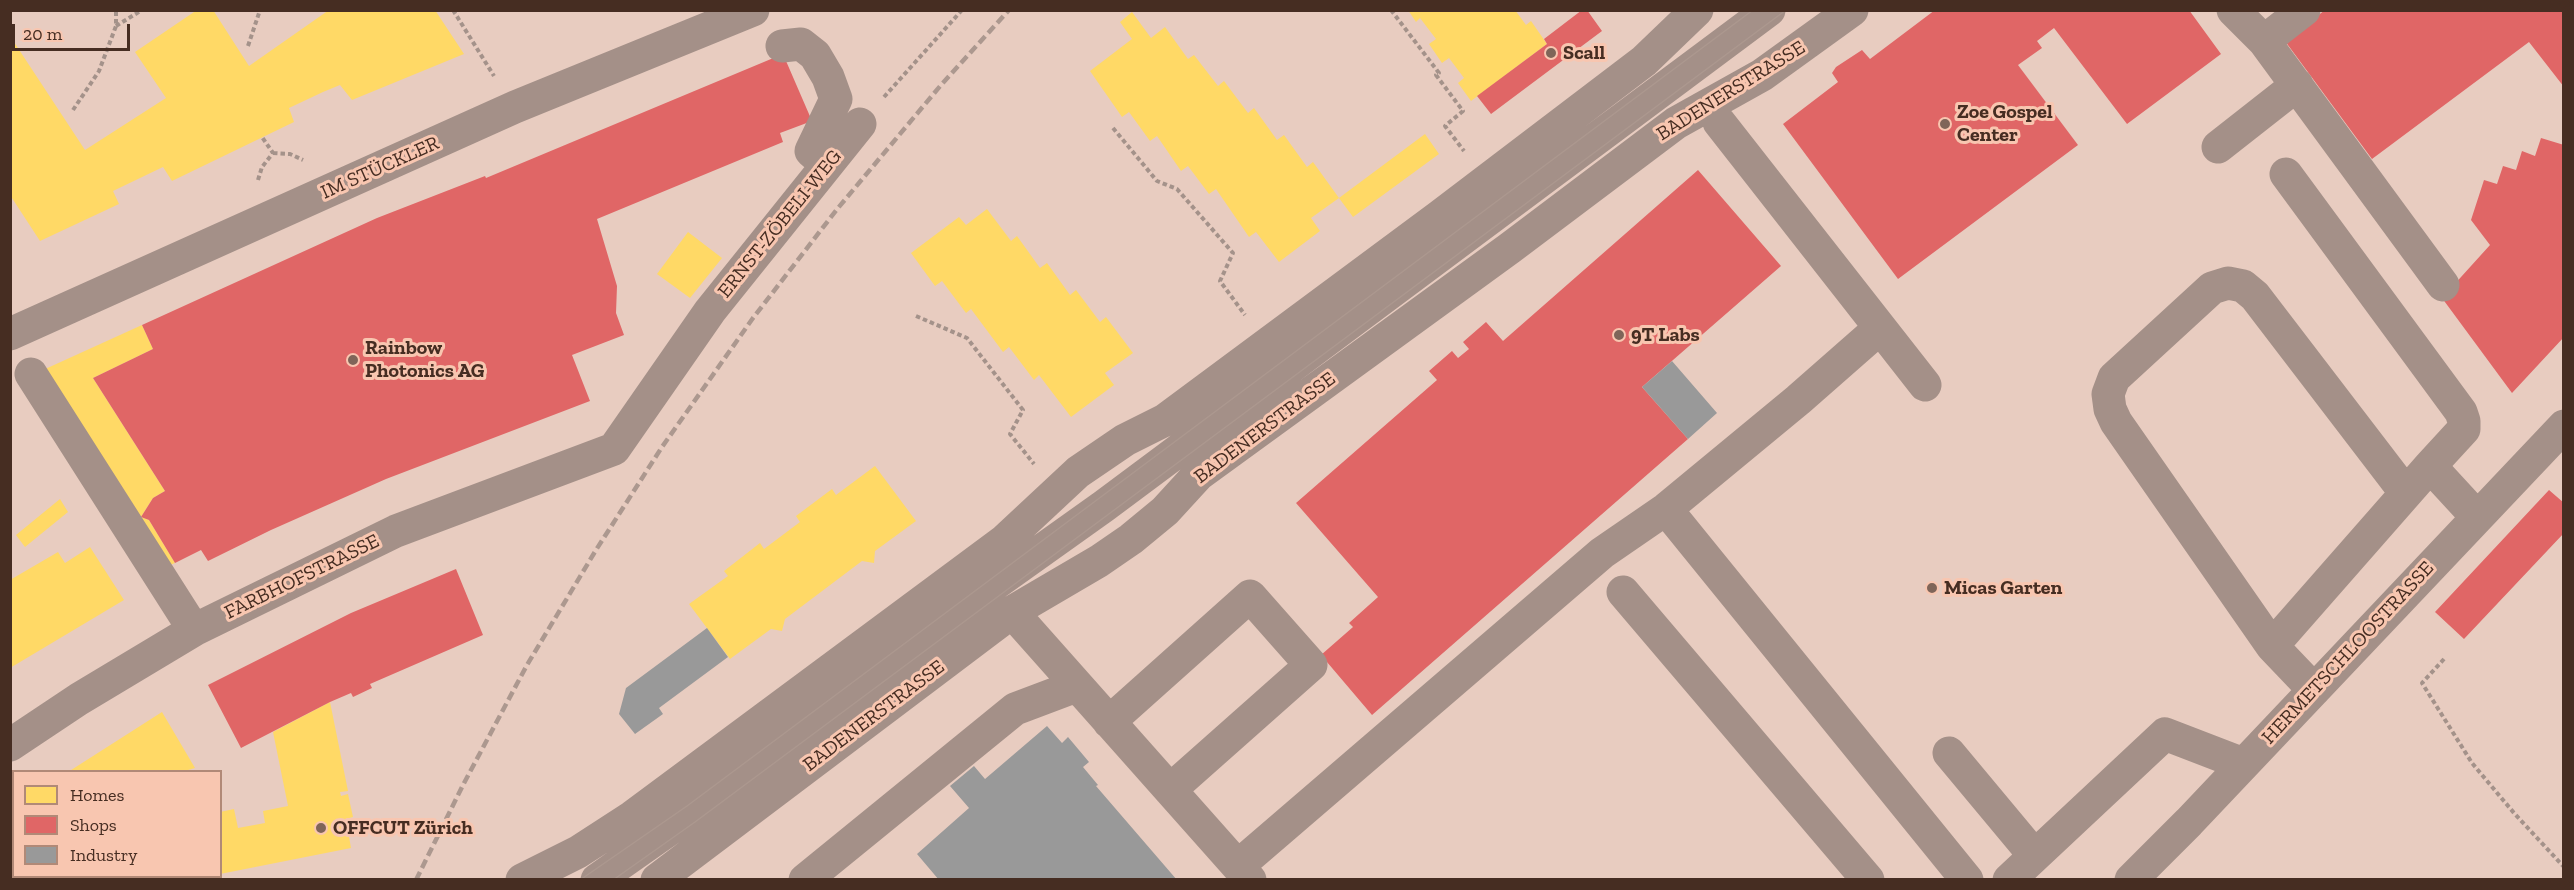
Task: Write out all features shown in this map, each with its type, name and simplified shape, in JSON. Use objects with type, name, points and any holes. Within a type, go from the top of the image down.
[{"type":"street","name":"IM STÜCKLER","points":[[10,334],[514,107],[753,10]]},
{"type":"street","points":[[522,879],[578,852],[632,817],[1004,541],[1078,472],[1125,440],[1165,420],[1644,62],[1697,10]]},
{"type":"street","points":[[597,879],[691,814],[996,583],[1114,498],[1769,10]]},
{"type":"street","name":"BADENERSTRASSE","points":[[657,879],[1012,612],[1099,561],[1131,539],[1165,511],[1198,475],[1510,248],[1676,123],[1762,75],[1852,10]]},
{"type":"street","points":[[2233,10],[2265,40],[2443,285]]},
{"type":"street","points":[[2265,40],[2304,10]]},
{"type":"street","points":[[782,46],[801,44],[815,55],[828,77],[836,99],[811,151],[827,165]]},
{"type":"street","points":[[2218,147],[2297,85]]},
{"type":"street","points":[[1719,122],[1925,385]]},
{"type":"street","name":"ERNST-ZÖBELI-WEG","points":[[614,449],[710,311],[860,124]]},
{"type":"street","points":[[2272,646],[2405,492],[2464,429],[2461,412],[2286,174]]},
{"type":"street","points":[[2314,690],[2272,646],[2116,422],[2110,409],[2108,394],[2114,378],[2212,288],[2228,283],[2243,286],[2255,296],[2405,492]]},
{"type":"street","points":[[1012,612],[1244,873],[1602,553],[1666,509],[1798,400],[1880,328]]},
{"type":"street","points":[[30,374],[194,630]]},
{"type":"street","name":"HERMETSCHLOOSTRASSE","points":[[2131,879],[2564,426]]},
{"type":"street","name":"FARBHOFSTRASSE","points":[[10,745],[79,699],[194,630],[396,531],[614,449]]},
{"type":"street","points":[[2430,466],[2477,517]]},
{"type":"street","points":[[1666,509],[1967,879]]},
{"type":"street","points":[[1623,592],[1868,879]]},
{"type":"street","points":[[1109,722],[1250,596],[1311,665],[1170,789]]},
{"type":"street","points":[[815,876],[1015,709],[1076,686]]},
{"type":"street","points":[[2008,879],[2165,734],[2243,764]]},
{"type":"street","points":[[1949,753],[2034,855]]},
{"type":"path","points":[[73,110],[99,71],[116,26],[116,10]]},
{"type":"path","points":[[116,26],[142,10]]},
{"type":"path","points":[[248,46],[260,10]]},
{"type":"path","points":[[453,10],[514,107]]},
{"type":"path","points":[[860,124],[962,10]]},
{"type":"path","points":[[1391,10],[1439,73],[1436,75],[1463,111],[1445,126],[1468,156]]},
{"type":"path","points":[[1113,128],[1157,181],[1177,189],[1233,253],[1220,281],[1249,321]]},
{"type":"path","points":[[916,316],[967,338],[1023,410],[1010,434],[1024,452]]},
{"type":"path","points":[[2444,659],[2422,683],[2465,754],[2514,813],[2564,867]]},
{"type":"building: Homes","points":[[197,10],[213,10],[249,66],[329,10],[435,10],[464,54],[352,100],[340,85],[323,92],[289,108],[294,122],[172,181],[163,167],[113,191],[119,204],[40,241],[10,195],[10,36],[85,150],[166,98],[135,52]]},
{"type":"building: Homes","points":[[1408,10],[1515,10],[1526,25],[1531,21],[1547,44],[1471,101],[1458,83],[1464,78],[1449,58],[1442,63],[1429,44],[1436,39],[1420,18],[1416,22]]},
{"type":"building: Homes","points":[[1132,12],[1151,38],[1165,27],[1188,59],[1194,55],[1218,86],[1224,81],[1248,113],[1254,108],[1277,140],[1284,135],[1307,167],[1313,162],[1339,198],[1311,218],[1320,231],[1279,262],[1256,232],[1249,237],[1216,189],[1209,194],[1188,166],[1181,171],[1157,136],[1150,141],[1129,112],[1122,117],[1090,71],[1132,39],[1120,22]]},
{"type":"building: Homes","points":[[1425,134],[1439,154],[1353,217],[1339,198]]},
{"type":"building: Homes","points":[[987,209],[1011,241],[1017,236],[1040,268],[1047,263],[1070,295],[1076,290],[1100,322],[1106,317],[1133,353],[1105,373],[1114,385],[1071,417],[1039,375],[1034,380],[1009,347],[1003,352],[971,309],[966,313],[942,281],[935,286],[911,253],[959,217],[966,225]]},
{"type":"building: Homes","points":[[688,232],[722,258],[690,298],[657,274]]},
{"type":"building: Homes","points":[[142,325],[153,349],[93,378],[165,491],[153,498],[141,517],[149,520],[175,563],[168,566],[43,370]]},
{"type":"building: Homes","points":[[875,466],[916,521],[875,551],[874,563],[862,561],[785,619],[782,631],[771,629],[730,659],[689,604],[728,576],[724,571],[760,543],[764,549],[800,522],[796,516],[832,489],[836,495]]},
{"type":"building: Homes","points":[[60,499],[68,512],[25,547],[16,535]]},
{"type":"building: Homes","points":[[90,547],[124,600],[10,668],[10,580],[58,552],[65,563]]},
{"type":"building: Homes","points":[[330,702],[348,791],[340,792],[341,796],[348,794],[353,817],[346,819],[351,848],[222,874],[222,812],[234,809],[238,828],[265,823],[263,811],[288,806],[273,732]]},
{"type":"building: Homes","points":[[162,712],[195,768],[188,770],[71,770]]},
{"type":"building: Homes","points":[[138,878],[205,878],[138,880]]},
{"type":"building: Shops","points":[[1582,10],[1587,10],[1602,31],[1491,114],[1477,96],[1547,44],[1544,39]]},
{"type":"building: Shops","points":[[1935,10],[2189,10],[2221,54],[2127,124],[2054,28],[2037,41],[2042,48],[2018,65],[2078,145],[1898,279],[1783,124],[1838,82],[1832,73],[1836,67],[1862,50],[1870,59]]},
{"type":"building: Shops","points":[[2325,10],[2564,10],[2564,87],[2529,42],[2372,159],[2285,41]]},
{"type":"building: Shops","points":[[783,54],[812,121],[780,133],[783,142],[597,219],[617,286],[616,313],[624,335],[572,355],[590,401],[386,479],[208,561],[201,550],[175,563],[149,520],[141,517],[153,498],[165,491],[93,378],[153,349],[142,325],[377,218],[485,176],[486,178]]},
{"type":"building: Shops","points":[[2541,138],[2564,145],[2564,337],[2512,393],[2442,298],[2490,245],[2471,220],[2484,180],[2497,184],[2503,166],[2516,170],[2522,151],[2535,156]]},
{"type":"building: Shops","points":[[1698,170],[1781,266],[1642,387],[1688,439],[1372,715],[1321,655],[1353,627],[1349,623],[1378,597],[1296,503],[1437,380],[1429,371],[1452,351],[1458,358],[1469,349],[1463,342],[1486,322],[1503,341]]},
{"type":"building: Shops","points":[[2549,490],[2564,503],[2564,533],[2464,639],[2435,612]]},
{"type":"building: Shops","points":[[456,569],[483,635],[370,684],[372,688],[353,697],[351,693],[330,702],[241,748],[208,685],[351,613]]},
{"type":"building: Shops","points":[[67,878],[138,878],[138,880],[68,880]]},
{"type":"building: Industry","points":[[1672,361],[1717,413],[1688,439],[1642,387]]},
{"type":"building: Industry","points":[[707,628],[728,657],[659,708],[663,714],[635,734],[619,714],[626,688]]},
{"type":"building: Industry","points":[[1047,726],[1062,743],[1068,737],[1089,762],[1083,767],[1098,785],[1096,786],[1177,880],[939,880],[917,854],[969,808],[950,786],[974,766],[985,779]]},
{"type":"tram line","points":[[580,880],[687,806],[1753,10]]},
{"type":"tram line","points":[[613,880],[695,822],[1786,10]]},
{"type":"railway","points":[[416,880],[463,785],[527,665],[596,550],[662,447],[753,318],[838,208],[941,85],[1009,10]]},
{"type":"place","name":"Scall","points":[[1551,53]]},
{"type":"place","name":"Zoe Gospel Center","points":[[1945,124]]},
{"type":"place","name":"9T Labs","points":[[1619,335]]},
{"type":"place","name":"Rainbow Photonics AG","points":[[353,360]]},
{"type":"place","name":"Micas Garten","points":[[1932,588]]},
{"type":"place","name":"OFFCUT Zürich","points":[[321,828]]}]
